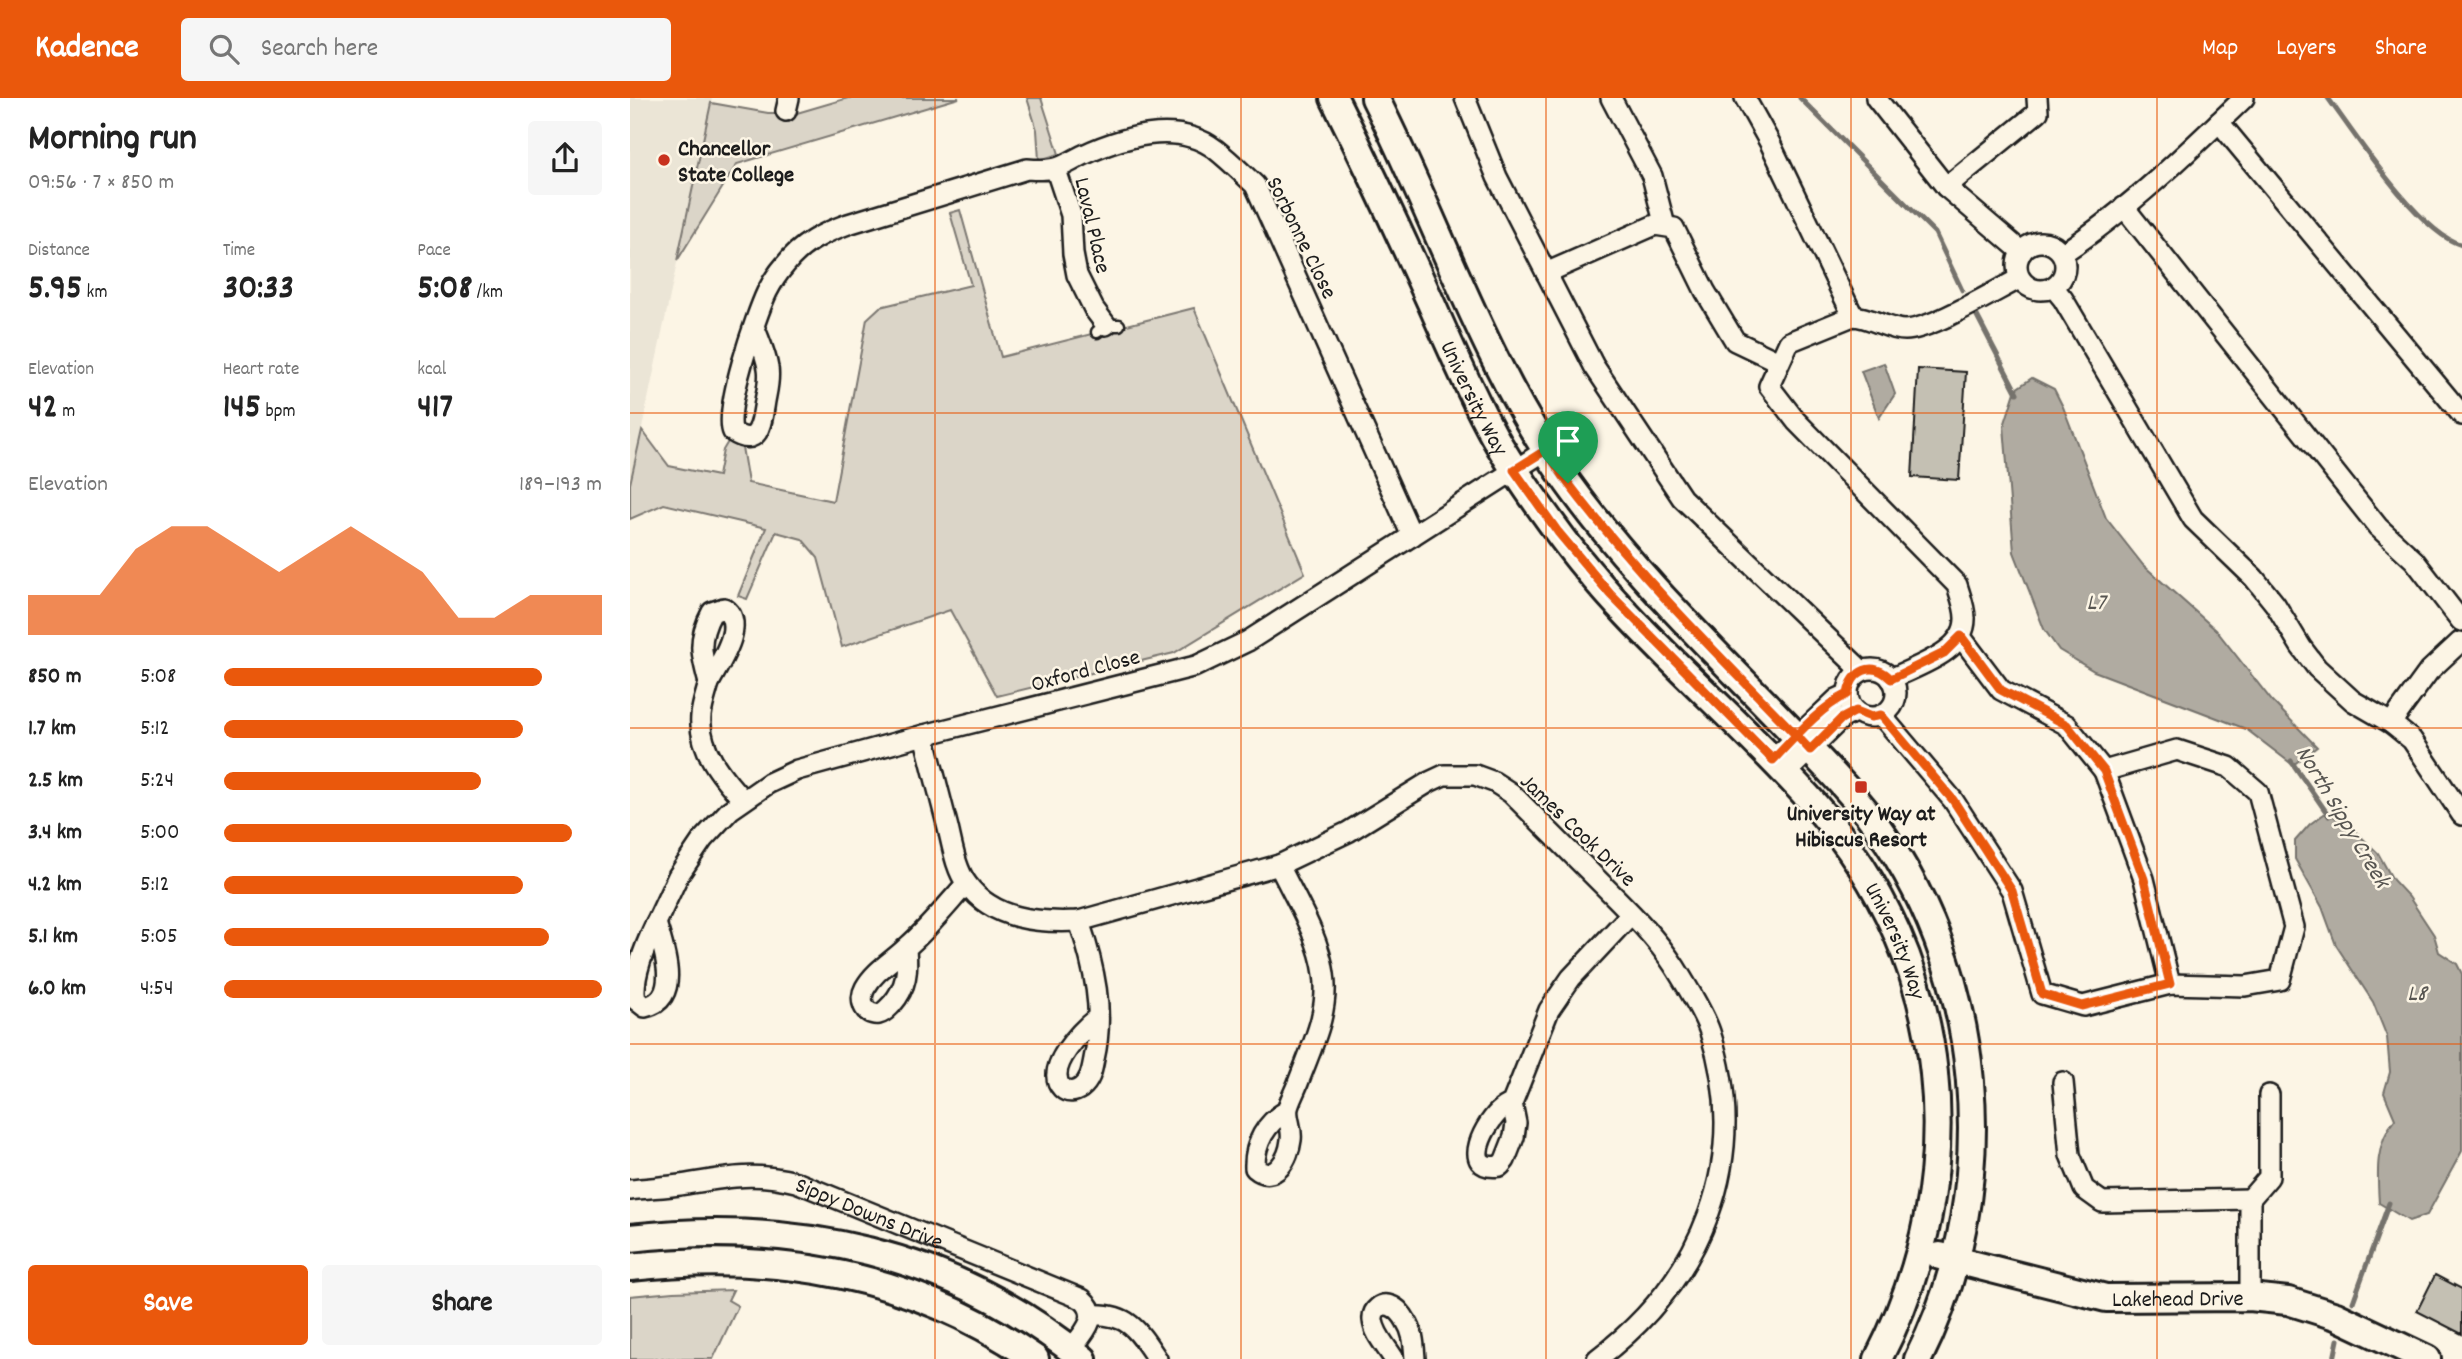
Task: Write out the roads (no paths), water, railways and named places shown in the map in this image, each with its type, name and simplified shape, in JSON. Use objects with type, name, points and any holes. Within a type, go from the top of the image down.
[{"type":"main road","name":"University Way","points":[[1334,98],[1477,404],[1514,470],[1558,532],[1610,594],[1779,766],[1835,830],[1867,875],[1899,939],[1922,1004],[1936,1093],[1934,1180],[1922,1251],[1901,1311],[1878,1359]]},
{"type":"main road","name":"University Way","points":[[1375,98],[1416,181],[1488,345],[1546,450],[1590,512],[1646,580],[1803,743],[1868,815],[1893,850],[1914,889],[1947,968],[1966,1047],[1973,1124],[1966,1215],[1956,1261],[1936,1321],[1918,1359]]},
{"type":"main road","name":"Sippy Downs Drive","points":[[630,1238],[706,1231],[748,1232],[790,1236],[862,1249],[953,1279],[1003,1305],[1073,1356]]},
{"type":"main road","name":"Lakehead Drive","points":[[1922,1251],[2106,1298],[2250,1297],[2288,1301],[2336,1316],[2427,1359]]},
{"type":"main road","points":[[630,1267],[748,1261],[823,1270],[866,1280],[940,1306],[981,1325],[1035,1359]]},
{"type":"street","points":[[1465,98],[1497,177],[1594,366],[1682,498],[1862,671]]},
{"type":"street","points":[[1611,98],[1652,176],[1665,226]]},
{"type":"street","points":[[1745,98],[1770,143],[1853,317]]},
{"type":"street","points":[[1876,98],[1946,187],[2022,252]]},
{"type":"street","points":[[1946,187],[2038,112],[2037,98]]},
{"type":"street","points":[[2063,253],[2179,161],[2244,98]]},
{"type":"street","points":[[2219,122],[2462,415]]},
{"type":"street","name":"Sorbonne Close","points":[[754,326],[768,367],[769,382],[761,427],[751,437],[745,438],[733,432],[730,419],[754,326],[777,275],[798,251],[825,232],[1027,169],[1056,170],[1091,151],[1122,140],[1164,133],[1189,136],[1214,148],[1255,185],[1412,536]]},
{"type":"street","name":"Laval Place","points":[[1056,170],[1071,215],[1077,275],[1094,309],[1107,327]]},
{"type":"street","points":[[2124,207],[2378,527],[2414,560],[2461,620],[2456,631],[2461,643],[2429,671],[2391,723]]},
{"type":"street","points":[[1546,273],[1655,225],[1674,228],[1705,291],[1735,341],[1779,362]]},
{"type":"street","points":[[2047,241],[2063,253],[2066,272],[2054,288],[2034,290],[2019,279],[2016,259],[2022,252],[2028,243],[2047,241]]},
{"type":"street","points":[[1891,679],[1944,653],[1961,636],[1965,617],[1957,584],[1796,421],[1769,386],[1789,342],[1853,317],[1863,317],[1904,330],[1934,322],[2019,279]]},
{"type":"street","points":[[2054,288],[2193,519],[2254,578],[2275,604],[2317,668],[2353,701],[2391,723],[2412,740],[2462,815]]},
{"type":"street","name":"Oxford Close","points":[[656,923],[668,894],[687,861],[717,824],[743,800],[769,783],[797,770],[924,735],[1196,666],[1248,641],[1546,450]]},
{"type":"street","points":[[1961,636],[2001,690],[2067,725],[2104,771],[2144,879],[2170,984]]},
{"type":"street","points":[[1779,766],[1803,743],[1837,699],[1852,702],[1871,717],[1881,715],[1889,709],[1896,694],[1891,679],[1878,670],[1862,671],[1854,677],[1852,702]]},
{"type":"street","points":[[709,683],[701,716],[702,734],[709,756],[743,800]]},
{"type":"street","points":[[1881,715],[1953,800],[2012,891],[2042,994],[2082,1006],[2170,984],[2245,986],[2280,981],[2294,927],[2258,792],[2229,766],[2177,750],[2104,771]]},
{"type":"street","points":[[906,949],[966,884],[956,860],[924,735]]},
{"type":"street","name":"James Cook Drive","points":[[966,884],[982,900],[1011,916],[1046,923],[1079,921],[1279,864],[1348,832],[1444,775],[1475,775],[1494,782],[1511,793],[1631,914],[1674,966],[1709,1030],[1723,1086],[1725,1143],[1714,1199],[1692,1255],[1663,1296],[1623,1340],[1597,1359]]},
{"type":"street","points":[[1279,864],[1318,948],[1325,976],[1325,1006],[1287,1111]]},
{"type":"street","points":[[1512,1103],[1549,1010],[1560,992],[1631,914]]},
{"type":"street","points":[[1079,921],[1091,957],[1097,989],[1098,1017]]},
{"type":"street","points":[[2063,1082],[2070,1156],[2084,1189],[2102,1202],[2250,1199]]},
{"type":"street","points":[[2250,1297],[2250,1199],[2269,1177],[2269,1095]]},
{"type":"street","name":"Sippy Downs Drive","points":[[630,1189],[679,1185],[726,1176],[774,1177],[796,1182],[1080,1298],[1087,1304],[1091,1315],[1089,1325],[1073,1356]]},
{"type":"street","points":[[1394,1359],[1373,1322],[1374,1312],[1385,1305],[1399,1311],[1408,1324],[1415,1359]]},
{"type":"street","points":[[1091,1315],[1112,1314],[1121,1318],[1139,1334],[1157,1359]]},
{"type":"water","points":[[1884,363],[1895,394],[1879,418],[1861,371]]},
{"type":"water","name":"L7","points":[[2032,378],[2054,389],[2106,518],[2143,565],[2216,630],[2272,701],[2317,747],[2293,765],[2246,729],[2094,671],[2059,650],[2044,629],[2014,552],[2004,426],[2016,389]]},
{"type":"water","name":"L8","points":[[2327,812],[2353,829],[2378,853],[2393,880],[2409,897],[2434,935],[2439,952],[2457,964],[2462,974],[2462,1151],[2427,1215],[2409,1221],[2379,1203],[2378,1169],[2381,1148],[2395,1119],[2384,1093],[2390,1072],[2387,1037],[2373,1002],[2336,945],[2322,907],[2295,859],[2295,841],[2310,824]]},
{"type":"waterway","name":"North Sippy Creek","points":[[1800,98],[1935,233],[1962,290]]},
{"type":"waterway","points":[[2328,98],[2371,158],[2408,203],[2427,223],[2445,237],[2462,245]]},
{"type":"waterway","name":"North Sippy Creek","points":[[1975,312],[2017,393]]},
{"type":"waterway","name":"North Sippy Creek","points":[[2291,761],[2329,816]]},
{"type":"waterway","points":[[2353,1302],[2389,1203]]},
{"type":"waterway","points":[[2334,1359],[2338,1340]]},
{"type":"place","name":"Chancellor State College","points":[[664,160]]},
{"type":"place","name":"University Way at Hibiscus Resort","points":[[1861,787]]}]
